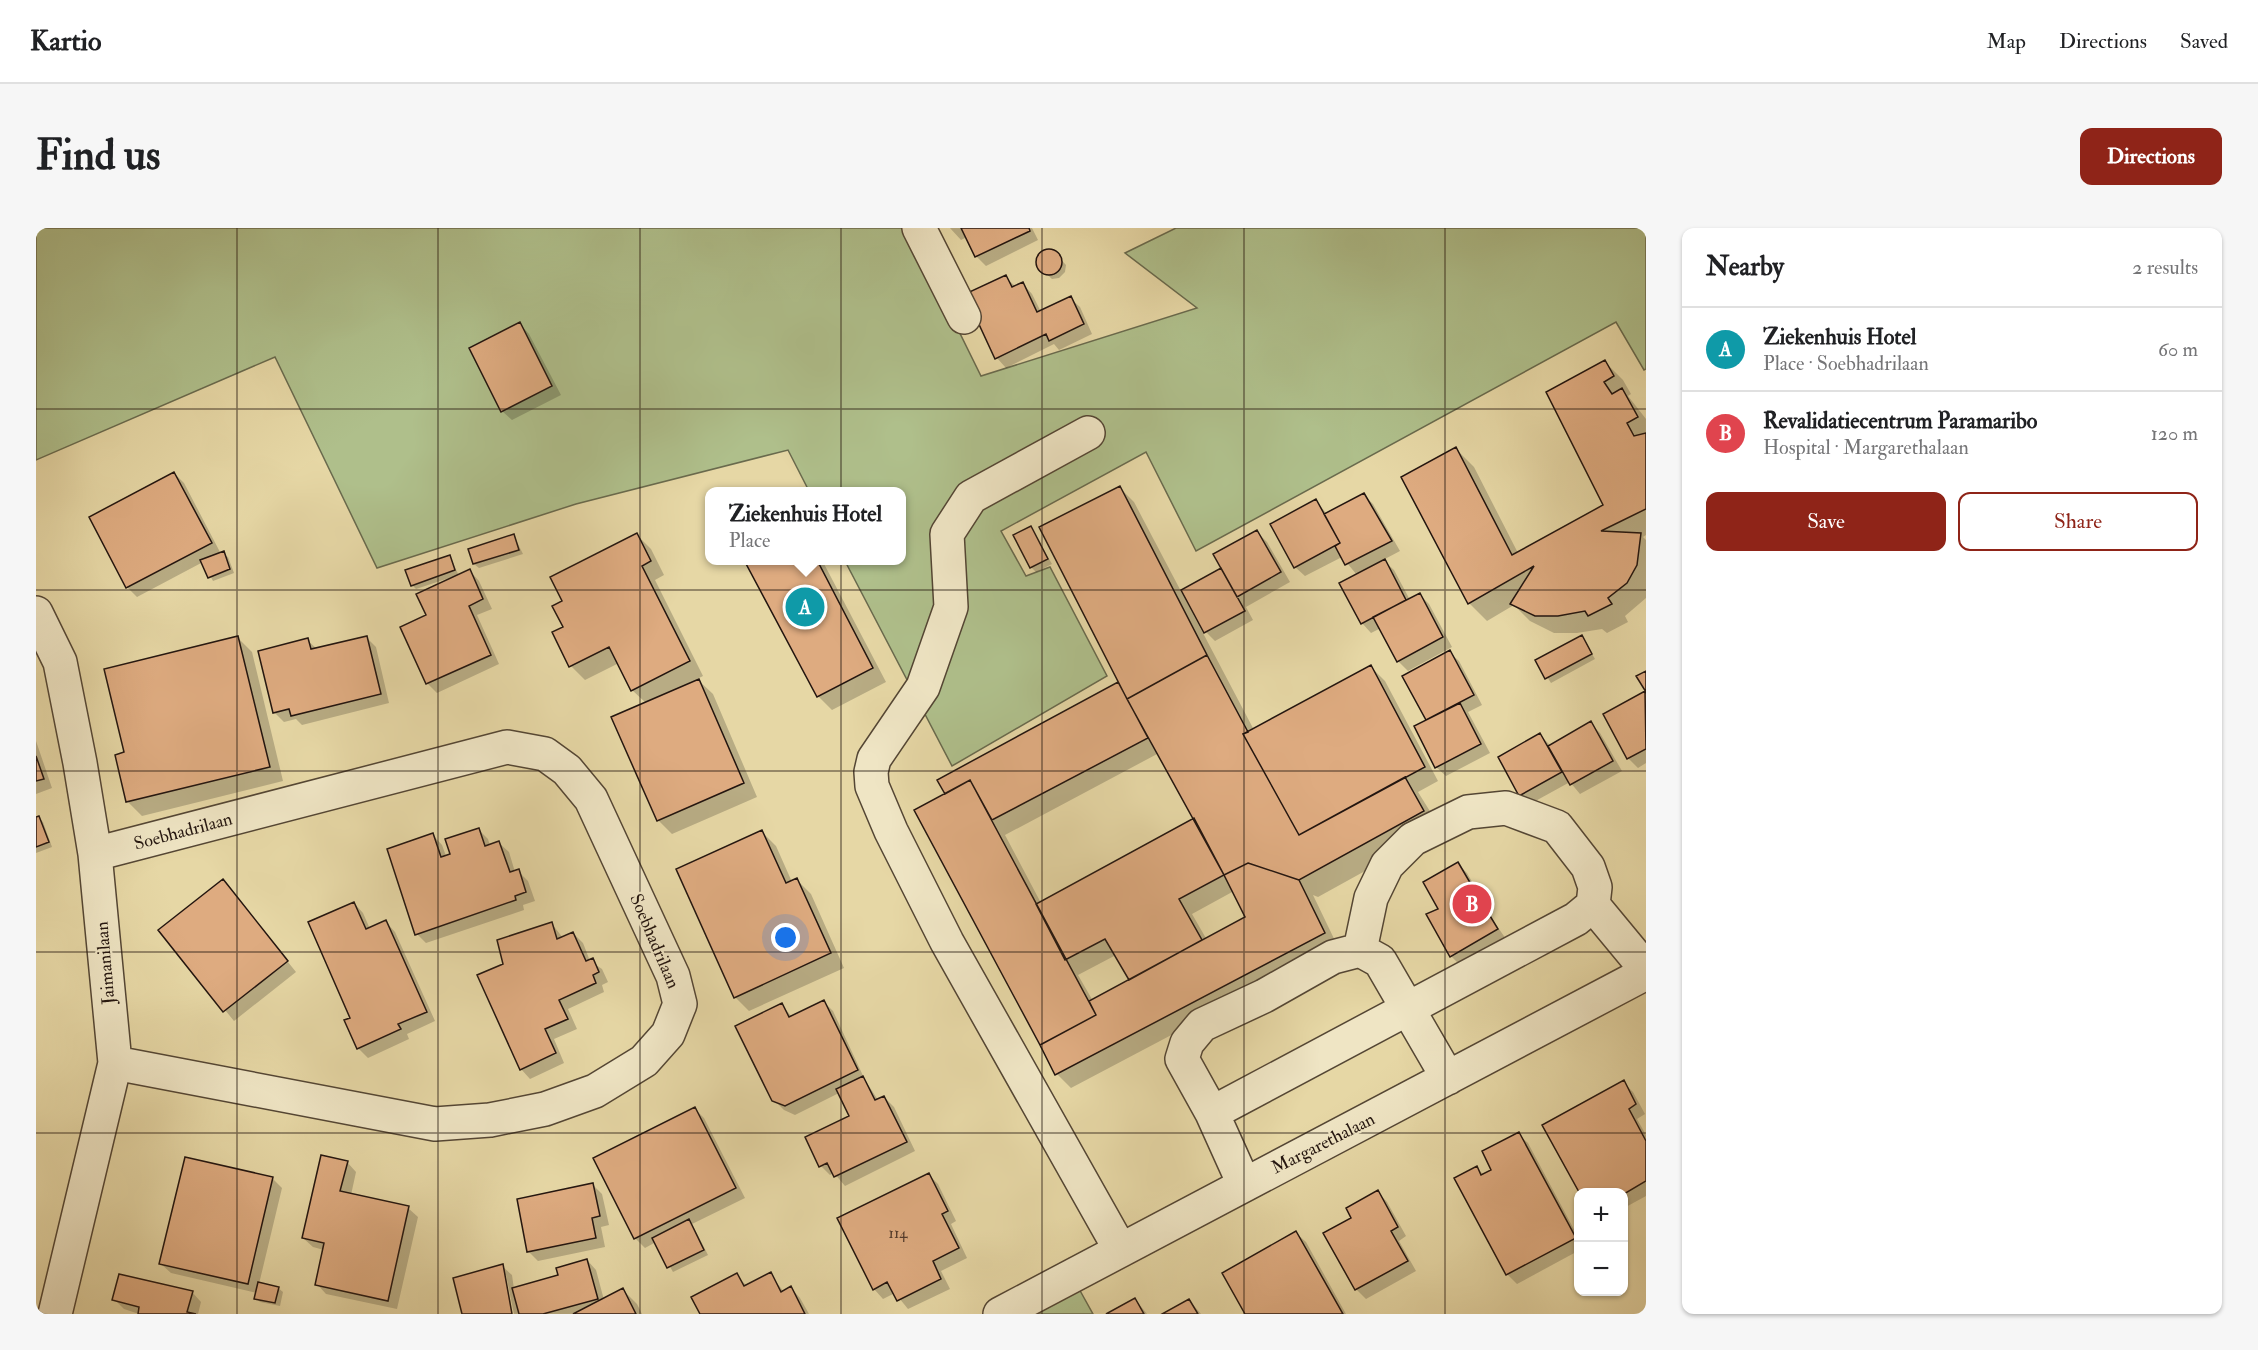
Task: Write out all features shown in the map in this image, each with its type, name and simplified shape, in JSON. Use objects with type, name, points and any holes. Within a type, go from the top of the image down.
[{"type":"street","points":[[920,228],[964,317]]},
{"type":"street","points":[[1088,433],[972,497],[959,513],[947,534],[951,607],[923,687],[874,759],[871,772],[872,786],[891,831],[947,942],[1060,1138],[1120,1249]]},
{"type":"street","name":"Jaimanilaan","points":[[36,613],[60,662],[95,854],[115,1062],[55,1314]]},
{"type":"street","name":"Soebhadrilaan","points":[[95,854],[507,747],[545,754],[567,770],[591,799],[673,976],[680,1004],[668,1034],[644,1060],[595,1091],[545,1109],[490,1120],[435,1124],[115,1062]]},
{"type":"street","points":[[1212,1113],[1406,1007],[1530,945],[1576,919],[1593,905],[1595,887],[1588,867],[1557,827],[1506,808],[1468,812],[1413,839],[1387,865],[1371,898],[1360,950]]},
{"type":"street","points":[[1593,905],[1646,971]]},
{"type":"street","points":[[1244,1184],[1212,1113],[1182,1059],[1187,1043],[1202,1025],[1263,996],[1333,957],[1360,950],[1380,960],[1448,1078]]},
{"type":"street","name":"Margarethalaan","points":[[1000,1314],[1646,971]]},
{"type":"green space","points":[[36,228],[908,228],[981,376],[1197,308],[1125,253],[1176,228],[1646,228],[1646,369],[1644,370],[1616,322],[1196,551],[1146,452],[1001,531],[1026,576],[1050,567],[1107,676],[952,766],[847,565],[906,565],[906,487],[807,487],[788,450],[576,504],[377,568],[275,357],[36,460]]},
{"type":"green space","points":[[1078,1287],[1093,1314],[1027,1314]]},
{"type":"building","points":[[961,228],[1029,228],[1030,231],[975,257]]},
{"type":"building","points":[[1049,249],[1058,253],[1062,262],[1058,271],[1049,275],[1040,271],[1036,262],[1040,253]]},
{"type":"building","points":[[1006,275],[1012,287],[1023,282],[1037,312],[1071,296],[1084,324],[1049,341],[1046,334],[995,359],[965,294]]},
{"type":"building","points":[[520,322],[552,386],[501,412],[469,348]]},
{"type":"building","points":[[1605,360],[1614,376],[1604,382],[1612,394],[1622,388],[1638,417],[1627,423],[1634,436],[1646,433],[1646,509],[1601,531],[1641,533],[1637,565],[1627,583],[1608,598],[1612,604],[1588,616],[1585,611],[1558,616],[1535,616],[1510,604],[1534,566],[1468,604],[1401,477],[1456,447],[1512,555],[1603,505],[1546,392]]},
{"type":"building","points":[[174,472],[212,543],[126,588],[89,517]]},
{"type":"building","points":[[1120,486],[1207,655],[1127,699],[1039,527]]},
{"type":"building","points":[[1364,493],[1392,541],[1345,565],[1335,546],[1340,543],[1324,514]]},
{"type":"building","points":[[1316,499],[1340,543],[1294,568],[1270,524]]},
{"type":"building","points":[[1031,526],[1048,559],[1030,568],[1013,535]]},
{"type":"building","points":[[1257,530],[1281,572],[1237,597],[1213,554]]},
{"type":"building","points":[[637,533],[651,561],[642,566],[690,661],[631,691],[609,647],[569,667],[552,632],[563,627],[552,606],[562,601],[550,577]]},
{"type":"building","points":[[514,534],[519,550],[473,564],[468,549]]},
{"type":"building","points":[[224,551],[230,569],[208,578],[200,560]]},
{"type":"building","points":[[450,555],[455,570],[411,586],[405,570]]},
{"type":"building","points":[[1385,559],[1406,600],[1361,624],[1339,583]]},
{"type":"building","points":[[747,565],[820,565],[873,668],[817,697]]},
{"type":"building","points":[[1221,568],[1245,611],[1204,633],[1181,590]]},
{"type":"building","points":[[470,569],[483,599],[469,606],[491,655],[426,684],[400,627],[426,615],[416,594]]},
{"type":"building","points":[[1420,593],[1443,637],[1397,662],[1373,617]]},
{"type":"building","points":[[1582,635],[1592,654],[1545,679],[1535,660]]},
{"type":"building","points":[[238,636],[270,767],[126,802],[115,755],[124,752],[104,669]]},
{"type":"building","points":[[367,636],[381,694],[291,716],[289,709],[273,713],[258,651],[308,638],[311,649]]},
{"type":"building","points":[[1450,650],[1474,695],[1426,720],[1402,676]]},
{"type":"building","points":[[1207,655],[1248,732],[1243,734],[1299,835],[1405,777],[1424,811],[1299,880],[1248,863],[1224,875],[1127,699]]},
{"type":"building","points":[[1371,665],[1425,767],[1299,835],[1243,734]]},
{"type":"building","points":[[1646,671],[1646,692],[1636,676]]},
{"type":"building","points":[[699,679],[744,783],[657,821],[611,717]]},
{"type":"building","points":[[1118,682],[1148,738],[992,820],[970,780],[945,794],[937,780]]},
{"type":"building","points":[[1645,691],[1646,749],[1627,759],[1603,714]]},
{"type":"building","points":[[1460,703],[1481,744],[1435,768],[1414,726]]},
{"type":"building","points":[[1591,721],[1613,761],[1570,785],[1548,746]]},
{"type":"building","points":[[1540,733],[1562,772],[1519,796],[1498,757]]},
{"type":"building","points":[[36,756],[44,779],[36,781]]},
{"type":"building","points":[[970,780],[1096,1015],[1040,1045],[914,810]]},
{"type":"building","points":[[39,816],[49,842],[36,847],[36,817]]},
{"type":"building","points":[[1194,818],[1224,875],[1179,899],[1202,940],[1129,980],[1105,939],[1065,960],[1036,904]]},
{"type":"building","points":[[479,828],[485,846],[499,841],[510,872],[519,869],[526,892],[515,896],[516,900],[415,935],[387,849],[433,833],[441,857],[450,854],[445,839]]},
{"type":"building","points":[[762,830],[786,883],[797,878],[831,953],[734,998],[676,869]]},
{"type":"building","points":[[1458,862],[1479,898],[1472,901],[1476,909],[1484,906],[1498,929],[1450,957],[1426,914],[1438,909],[1423,882]]},
{"type":"building","points":[[1248,863],[1299,880],[1325,933],[1055,1075],[1040,1045],[1096,1015],[1089,1001],[1245,917],[1224,875]]},
{"type":"building","points":[[223,879],[288,961],[223,1012],[158,930]]},
{"type":"building","points":[[354,902],[366,929],[386,920],[427,1012],[398,1024],[401,1029],[357,1049],[344,1020],[350,1018],[308,922]]},
{"type":"building","points":[[552,922],[557,939],[573,932],[586,961],[593,958],[599,972],[593,975],[596,983],[559,1000],[568,1019],[545,1029],[556,1053],[520,1070],[477,975],[503,964],[497,940]]},
{"type":"building","points":[[824,1000],[858,1070],[785,1106],[772,1101],[735,1026],[782,1003],[789,1017]]},
{"type":"building","points":[[863,1076],[875,1100],[884,1096],[907,1142],[834,1177],[827,1163],[819,1167],[805,1137],[849,1116],[836,1089]]},
{"type":"building","points":[[1624,1080],[1636,1104],[1629,1109],[1646,1141],[1646,1181],[1628,1192],[1628,1188],[1577,1188],[1542,1125]]},
{"type":"building","points":[[695,1107],[736,1188],[634,1239],[593,1158]]},
{"type":"building","points":[[1519,1132],[1574,1234],[1574,1239],[1506,1275],[1454,1178],[1477,1166],[1481,1175],[1491,1170],[1482,1151]]},
{"type":"building","points":[[321,1155],[348,1161],[340,1191],[409,1206],[388,1301],[315,1285],[324,1243],[302,1238]]},
{"type":"building","points":[[185,1157],[273,1177],[248,1284],[159,1264]]},
{"type":"building","points":[[929,1173],[948,1211],[942,1214],[959,1248],[933,1261],[941,1279],[897,1301],[887,1282],[873,1290],[837,1218]]},
{"type":"building","points":[[593,1183],[600,1216],[592,1218],[596,1238],[527,1252],[517,1199]]},
{"type":"building","points":[[1378,1190],[1398,1227],[1391,1231],[1408,1261],[1355,1290],[1323,1233],[1351,1218],[1346,1208]]},
{"type":"building","points":[[689,1219],[704,1250],[667,1268],[652,1238]]},
{"type":"building","points":[[1296,1231],[1343,1314],[1245,1314],[1222,1273]]},
{"type":"building","points":[[587,1259],[598,1299],[543,1314],[519,1314],[512,1288],[558,1275],[556,1268]]},
{"type":"building","points":[[503,1264],[512,1314],[462,1314],[453,1278]]},
{"type":"building","points":[[771,1272],[781,1292],[791,1286],[805,1314],[700,1314],[691,1297],[737,1273],[744,1286]]},
{"type":"building","points":[[119,1274],[193,1291],[187,1312],[196,1314],[138,1314],[139,1307],[112,1300]]},
{"type":"building","points":[[258,1282],[279,1287],[275,1303],[254,1299]]},
{"type":"building","points":[[623,1288],[636,1314],[573,1314]]},
{"type":"building","points":[[1135,1298],[1144,1314],[1106,1314]]},
{"type":"building","points":[[1189,1299],[1198,1314],[1162,1314]]},
{"type":"place","name":"Ziekenhuis Hotel","points":[[805,607]]},
{"type":"place","name":"Revalidatiecentrum Paramaribo","points":[[1472,904]]}]
